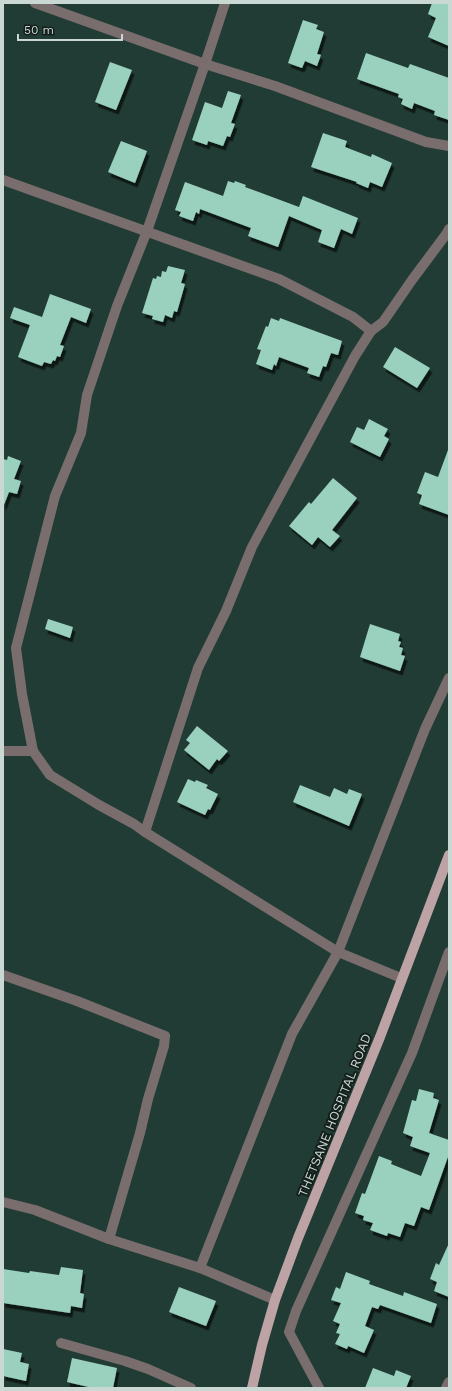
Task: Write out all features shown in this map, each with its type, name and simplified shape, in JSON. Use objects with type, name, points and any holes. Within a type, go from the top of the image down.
[{"type":"main road","name":"THETSANE HOSPITAL ROAD","points":[[252,1388],[275,1300],[298,1238],[380,1036],[449,856]]},
{"type":"street","points":[[35,3],[205,64],[275,86],[426,142],[449,146]]},
{"type":"street","points":[[225,3],[147,231],[117,306],[86,395],[81,433],[55,496],[16,648],[22,694],[33,752],[50,775],[99,805],[134,824],[338,952],[401,978]]},
{"type":"street","points":[[3,180],[279,279],[353,317],[371,331]]},
{"type":"street","points":[[145,832],[198,668],[226,611],[252,547],[340,381],[355,356],[371,331],[383,322],[412,280],[447,234],[449,229]]},
{"type":"street","points":[[200,1268],[292,1034],[338,952],[422,737],[449,678]]},
{"type":"street","points":[[3,751],[33,752]]},
{"type":"street","points":[[320,1388],[289,1332],[296,1311],[412,1053],[449,952]]},
{"type":"street","points":[[3,975],[77,1001],[165,1036],[164,1046],[148,1099],[140,1134],[109,1239]]},
{"type":"street","points":[[3,1202],[35,1210],[109,1239],[200,1268],[275,1300]]},
{"type":"street","points":[[61,1342],[148,1369],[191,1388]]},
{"type":"street","points":[[446,1388],[449,1382]]},
{"type":"building","points":[[432,3],[449,3],[449,46],[428,37],[436,18],[428,14]]},
{"type":"building","points":[[303,20],[318,25],[316,29],[324,32],[317,54],[321,55],[317,66],[305,61],[302,68],[288,63]]},
{"type":"building","points":[[366,53],[408,68],[410,64],[449,78],[449,120],[434,115],[435,111],[414,103],[412,109],[401,104],[403,99],[398,97],[399,94],[357,79]]},
{"type":"building","points":[[110,62],[132,70],[116,110],[95,102]]},
{"type":"building","points":[[228,91],[241,95],[231,123],[235,124],[230,137],[227,136],[223,146],[208,141],[207,145],[192,140],[205,102],[222,108]]},
{"type":"building","points":[[323,133],[347,141],[345,147],[371,157],[372,154],[392,163],[382,187],[370,182],[368,188],[356,183],[357,182],[311,167]]},
{"type":"building","points":[[121,141],[147,151],[135,183],[108,172]]},
{"type":"building","points":[[228,181],[234,183],[235,181],[246,185],[245,187],[299,207],[303,196],[358,218],[352,234],[341,229],[334,248],[318,242],[322,230],[289,216],[278,247],[248,236],[251,228],[200,209],[199,214],[196,212],[193,221],[179,216],[181,212],[175,210],[185,182],[223,196]]},
{"type":"building","points":[[168,266],[185,270],[181,283],[185,284],[177,312],[174,311],[172,318],[165,315],[163,322],[152,319],[153,316],[142,313],[153,278],[156,279],[157,276],[161,277],[162,271],[166,272]]},
{"type":"building","points":[[50,294],[91,309],[86,323],[71,317],[60,345],[64,346],[60,357],[57,356],[55,361],[53,360],[51,364],[44,362],[42,366],[18,357],[30,325],[10,318],[14,307],[42,317]]},
{"type":"building","points":[[271,318],[279,321],[280,318],[342,341],[338,355],[331,353],[326,367],[323,366],[319,377],[307,373],[309,368],[279,357],[276,366],[274,364],[272,370],[256,364],[261,350],[257,349],[266,326],[268,327]]},
{"type":"building","points":[[395,347],[430,368],[417,388],[383,367]]},
{"type":"building","points":[[369,419],[388,429],[384,436],[389,439],[380,457],[350,442],[357,427],[364,430]]},
{"type":"building","points":[[448,450],[449,515],[419,504],[422,495],[417,493],[425,472],[438,477]]},
{"type":"building","points":[[8,456],[21,461],[14,479],[21,481],[17,494],[9,492],[3,505],[3,459],[7,460]]},
{"type":"building","points":[[333,478],[357,498],[332,530],[340,536],[330,547],[318,537],[312,545],[289,526],[309,502],[311,504]]},
{"type":"building","points":[[48,619],[73,627],[70,638],[45,629]]},
{"type":"building","points":[[370,624],[400,634],[398,641],[401,642],[399,647],[403,648],[401,655],[405,656],[400,671],[360,657]]},
{"type":"building","points":[[197,726],[228,751],[219,761],[217,759],[209,770],[184,750],[190,743],[186,740]]},
{"type":"building","points":[[188,779],[195,782],[196,780],[208,785],[206,788],[218,794],[210,810],[208,809],[205,815],[177,802]]},
{"type":"building","points":[[300,785],[330,797],[334,788],[347,794],[349,789],[362,794],[349,826],[293,802]]},
{"type":"building","points":[[419,1089],[434,1093],[433,1098],[439,1100],[429,1133],[449,1140],[449,1154],[429,1210],[421,1207],[414,1226],[405,1223],[400,1237],[388,1233],[387,1236],[370,1230],[373,1223],[363,1220],[364,1216],[355,1213],[362,1193],[365,1194],[379,1156],[392,1161],[391,1164],[421,1176],[430,1153],[410,1146],[413,1137],[403,1133],[412,1100],[416,1101]]},
{"type":"building","points":[[449,1243],[449,1297],[434,1291],[437,1282],[430,1279],[436,1263],[439,1265]]},
{"type":"building","points":[[61,1267],[83,1270],[80,1293],[84,1294],[82,1308],[71,1306],[70,1313],[3,1303],[3,1269],[29,1273],[30,1271],[59,1275]]},
{"type":"building","points":[[346,1272],[370,1281],[369,1284],[403,1296],[404,1292],[437,1304],[431,1323],[380,1305],[378,1309],[372,1307],[365,1326],[374,1330],[364,1353],[348,1346],[347,1349],[335,1344],[340,1334],[336,1333],[340,1324],[333,1321],[341,1303],[331,1300],[336,1287],[340,1289]]},
{"type":"building","points":[[179,1287],[216,1301],[206,1326],[169,1312]]},
{"type":"building","points":[[3,1349],[22,1353],[20,1362],[29,1364],[26,1381],[3,1376]]},
{"type":"building","points":[[72,1358],[117,1368],[113,1388],[93,1388],[67,1382]]},
{"type":"building","points":[[373,1368],[394,1376],[396,1370],[411,1376],[406,1388],[365,1388]]}]
